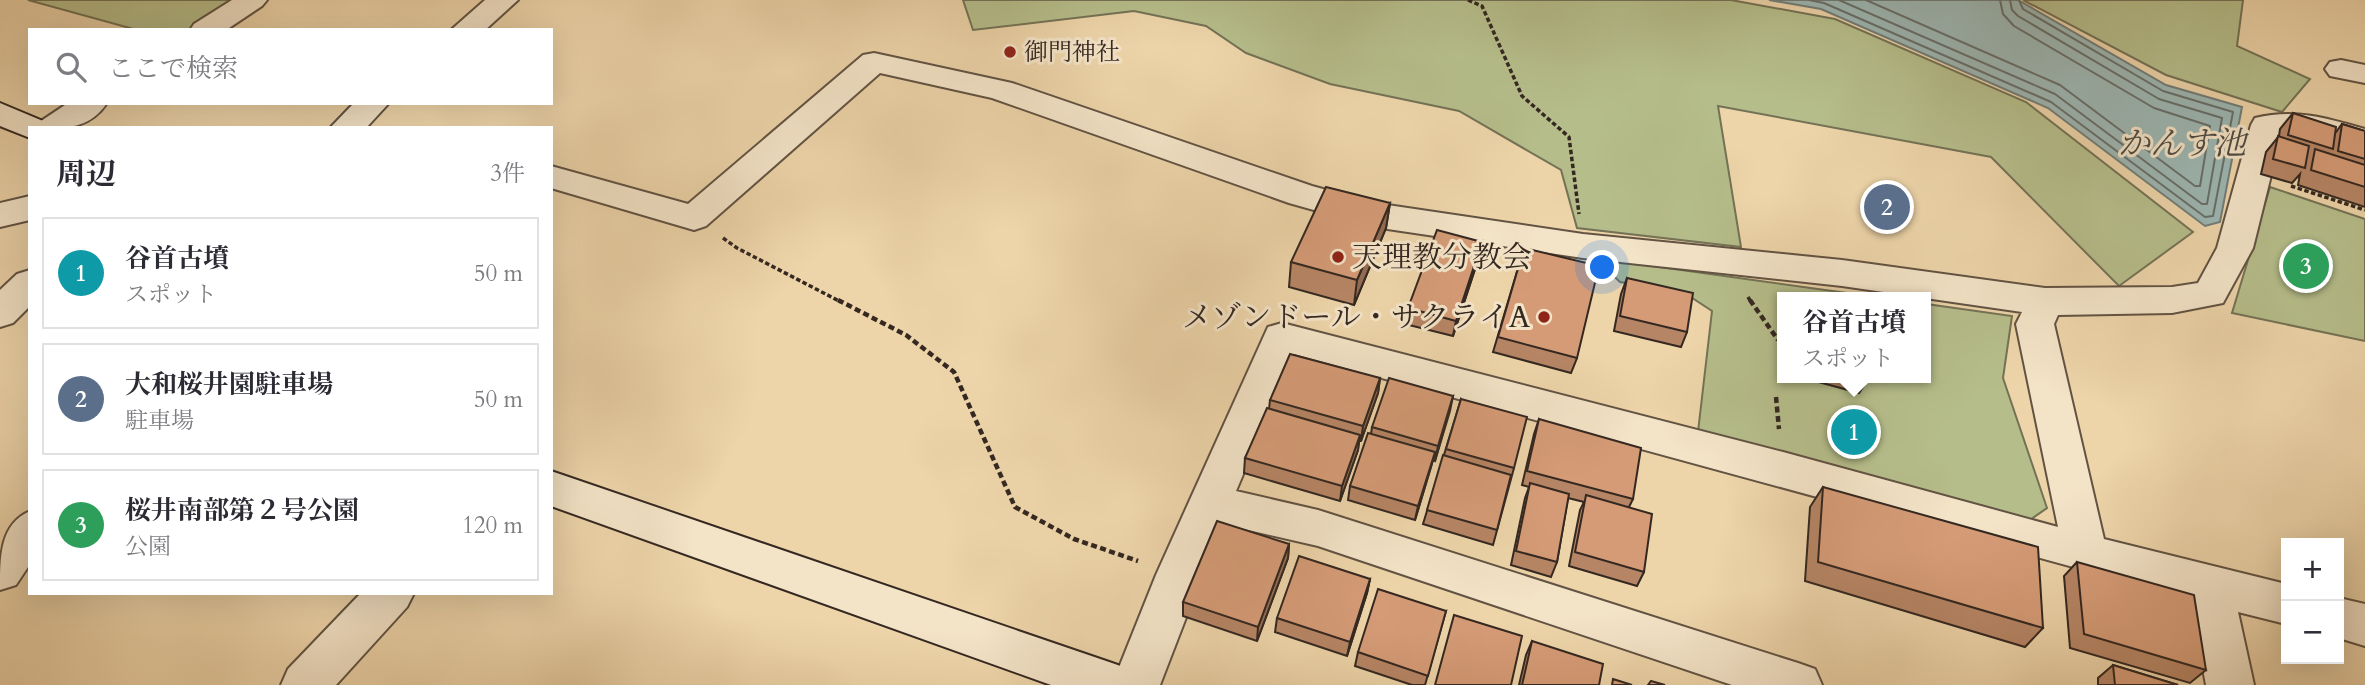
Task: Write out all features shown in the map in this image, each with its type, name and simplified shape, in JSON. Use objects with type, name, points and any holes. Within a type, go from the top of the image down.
[{"type":"street","points":[[208,28],[252,0]]},
{"type":"street","points":[[468,28],[503,0]]},
{"type":"street","points":[[553,178],[694,218],[874,62],[1001,90],[1301,195],[1362,212],[1583,246],[1842,273],[2045,302],[2172,300],[2210,294],[2235,248],[2267,125],[2311,124],[2365,140]]},
{"type":"street","points":[[56,126],[88,105]]},
{"type":"street","points":[[348,126],[371,105]]},
{"type":"street","points":[[0,113],[28,127]]},
{"type":"street","points":[[0,215],[28,208]]},
{"type":"street","points":[[0,313],[28,285]]},
{"type":"street","points":[[2045,302],[2035,324],[2085,554]]},
{"type":"street","points":[[1136,685],[1178,575],[1282,337],[1783,468],[2085,554],[2281,603]]},
{"type":"street","points":[[553,489],[1112,685]]},
{"type":"street","points":[[1210,503],[1318,528],[1798,685]]},
{"type":"street","points":[[0,571],[28,532]]},
{"type":"street","points":[[2210,584],[2230,685]]},
{"type":"street","points":[[305,685],[389,595]]},
{"type":"street","points":[[2344,619],[2365,625]]},
{"type":"path","points":[[1468,0],[1482,6],[1522,96],[1569,137],[1583,246]]},
{"type":"path","points":[[2254,174],[2365,211]]},
{"type":"path","points":[[694,218],[737,248],[906,335],[954,372],[1014,507],[1074,539],[1178,575]]},
{"type":"green space","points":[[28,0],[243,0],[199,28],[130,28]]},
{"type":"green space","points":[[963,0],[1731,0],[1835,19],[2026,102],[2193,232],[2119,286],[1991,157],[1718,106],[1741,247],[1577,228],[1561,170],[1459,111],[1330,84],[1246,53],[1206,26],[1134,11],[973,30]]},
{"type":"green space","points":[[2023,0],[2243,0],[2237,46],[2310,79],[2282,112],[2166,75]]},
{"type":"green space","points":[[2270,187],[2365,219],[2365,341],[2232,313]]},
{"type":"green space","points":[[1595,258],[1840,292],[1777,292],[1777,383],[1931,383],[1931,305],[2012,316],[2003,378],[2047,508],[2030,520],[1698,432],[1712,311],[1683,292],[1620,282]]},
{"type":"water","name":"かんす池","points":[[1769,0],[2018,0],[2166,85],[2242,107],[2220,222],[2205,226],[2048,108],[1821,9]]},
{"type":"building","points":[[2293,113],[2336,127],[2333,149],[2288,135]]},
{"type":"building","points":[[2342,124],[2365,131],[2365,159],[2338,151]]},
{"type":"building","points":[[2278,136],[2309,146],[2305,168],[2273,159]]},
{"type":"building","points":[[2315,149],[2365,165],[2365,187],[2311,170]]},
{"type":"building","name":"天理教分教会","points":[[1326,187],[1390,203],[1357,280],[1291,262]]},
{"type":"building","points":[[1437,230],[1482,242],[1456,321],[1408,308]]},
{"type":"building","name":"メゾンドール・サクライA","points":[[1524,248],[1599,266],[1577,358],[1498,337]]},
{"type":"building","points":[[1627,278],[1693,293],[1687,332],[1620,316]]},
{"type":"building","points":[[1290,354],[1380,378],[1363,426],[1270,400]]},
{"type":"building","points":[[1389,378],[1453,396],[1438,446],[1372,427]]},
{"type":"building","points":[[1461,399],[1527,417],[1514,468],[1446,449]]},
{"type":"building","points":[[1267,408],[1360,435],[1342,486],[1245,458]]},
{"type":"building","points":[[1539,419],[1641,448],[1633,499],[1527,471]]},
{"type":"building","points":[[1368,433],[1435,452],[1418,506],[1350,486]]},
{"type":"building","points":[[1443,455],[1511,475],[1497,530],[1427,510]]},
{"type":"building","points":[[1530,483],[1569,494],[1557,562],[1516,551]]},
{"type":"building","points":[[1823,487],[2038,547],[2043,628],[1818,562]]},
{"type":"building","points":[[1586,495],[1652,514],[1644,572],[1575,552]]},
{"type":"building","points":[[1217,521],[1289,544],[1258,627],[1183,602]]},
{"type":"building","points":[[1299,556],[1370,579],[1350,642],[1277,618]]},
{"type":"building","points":[[2077,562],[2194,595],[2206,670],[2084,634]]},
{"type":"building","points":[[1378,589],[1446,611],[1428,676],[1358,652]]},
{"type":"building","points":[[1454,615],[1522,636],[1511,685],[1435,685]]},
{"type":"building","points":[[1532,641],[1603,664],[1599,685],[1522,685]]},
{"type":"building","points":[[2113,665],[2178,685],[2115,685]]},
{"type":"building","points":[[1613,679],[1632,685],[1612,685]]},
{"type":"building","points":[[1651,681],[1665,685],[1648,685]]},
{"type":"place","name":"御門神社","points":[[1010,52]]},
{"type":"place","name":"大和桜井園駐車場","points":[[1887,207]]},
{"type":"place","name":"天理教分教会","points":[[1338,257]]},
{"type":"place","name":"桜井南部第２号公園","points":[[2306,266]]},
{"type":"place","name":"メゾンドール・サクライA","points":[[1544,317]]},
{"type":"place","name":"谷首古墳","points":[[1854,432]]}]
